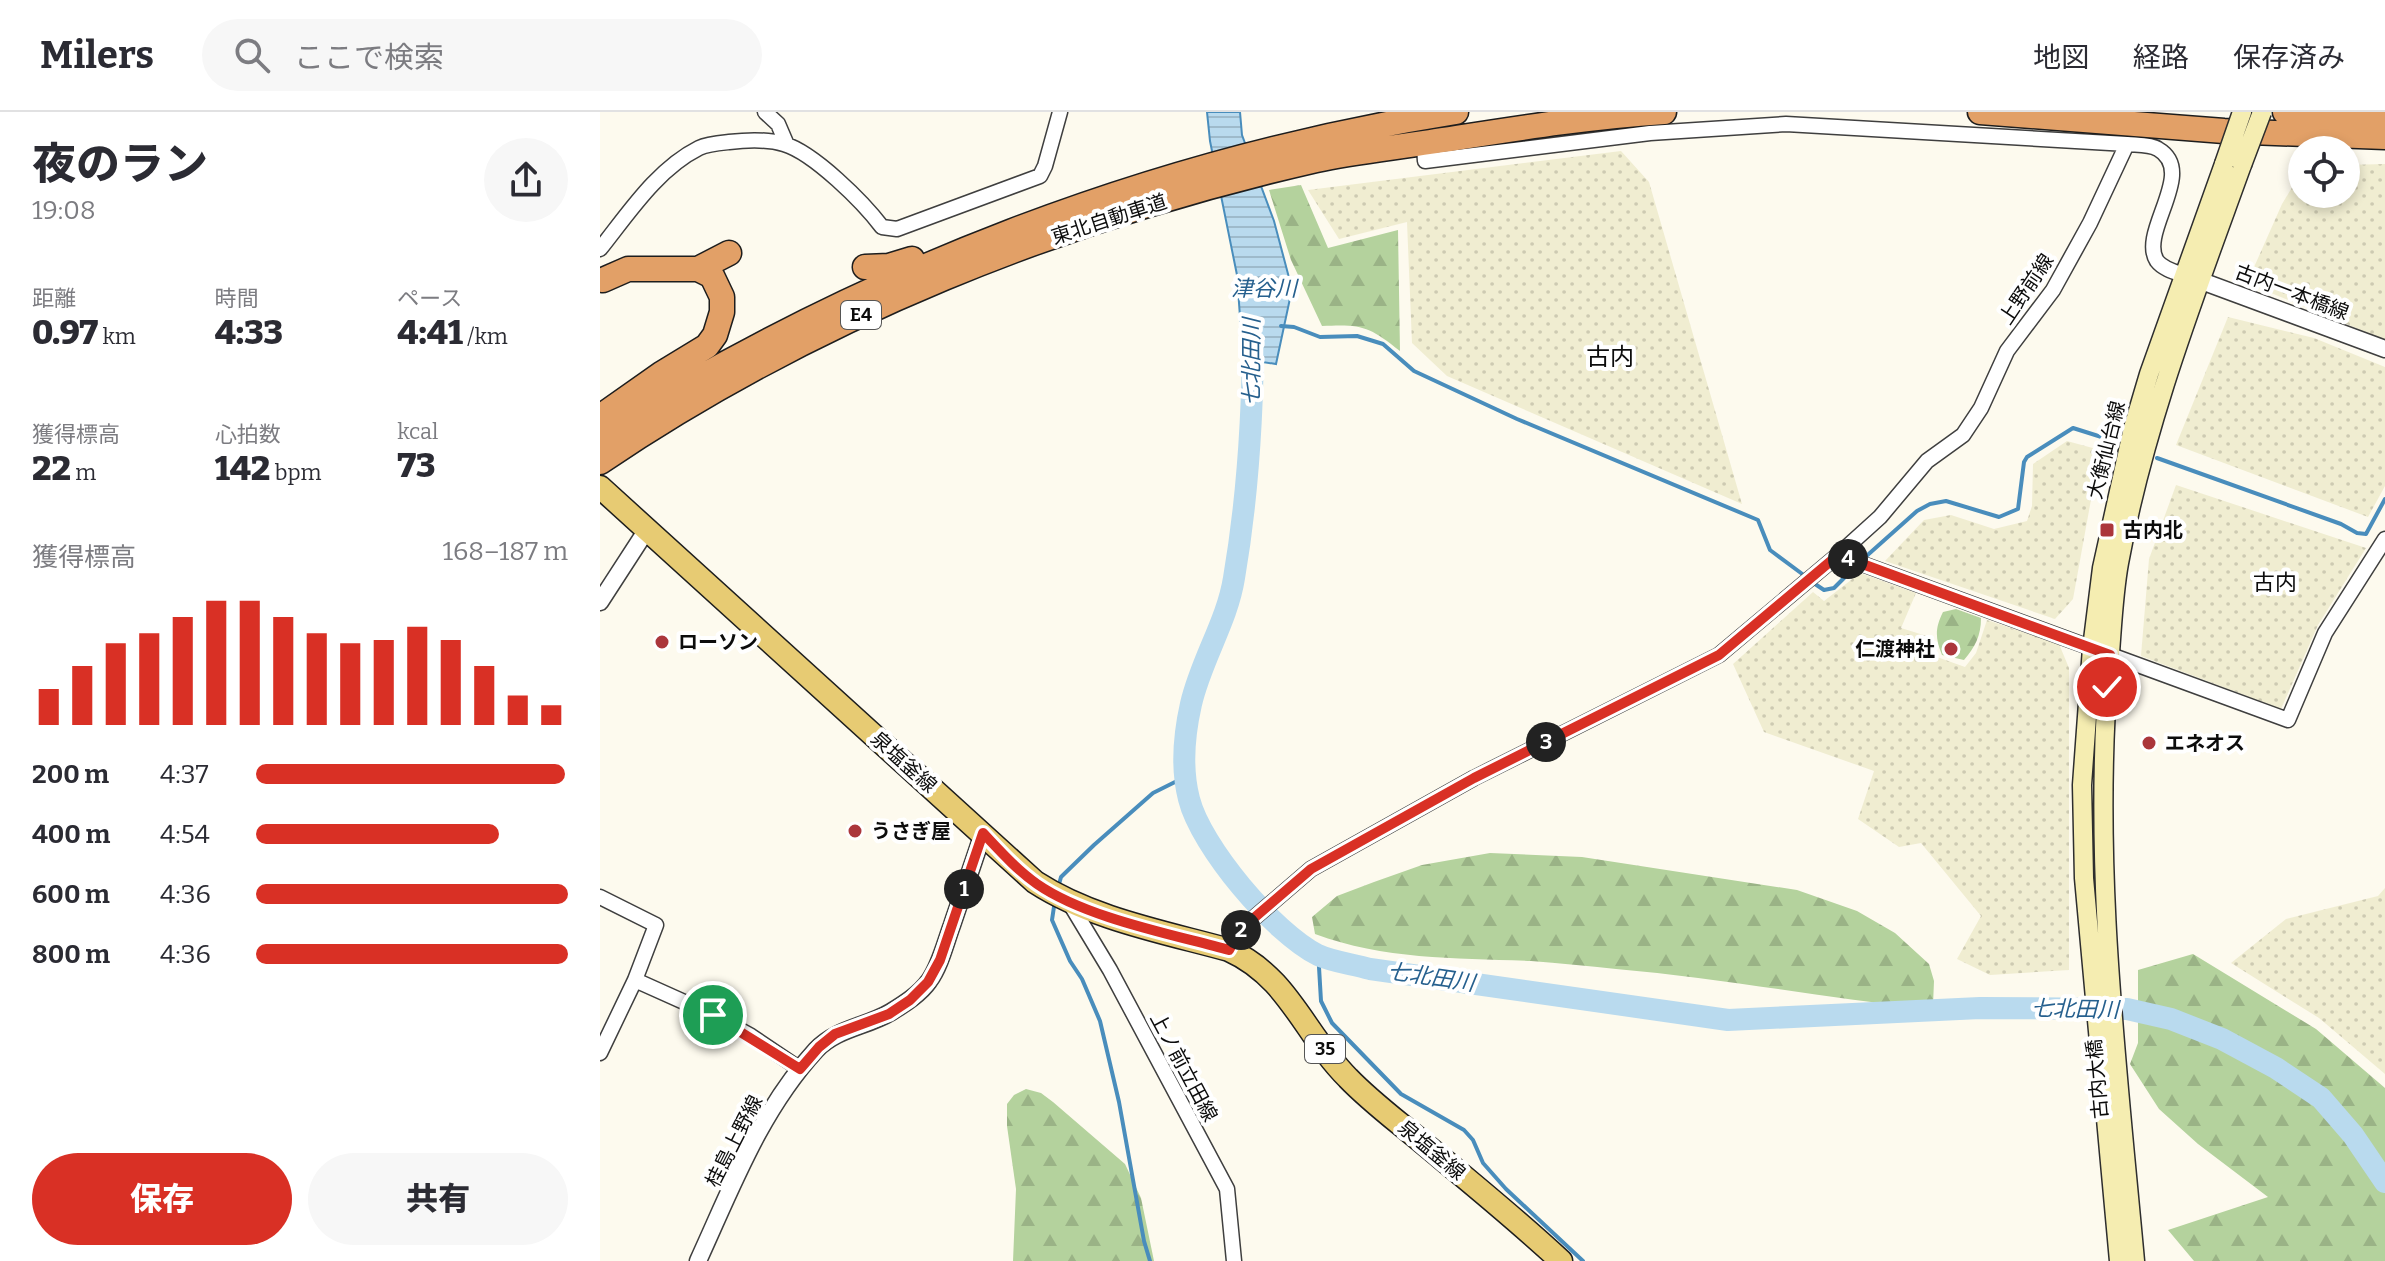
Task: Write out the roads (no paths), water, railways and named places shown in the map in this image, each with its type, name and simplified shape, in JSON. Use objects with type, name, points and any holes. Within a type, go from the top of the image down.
[{"type":"highway","name":"東北自動車道","points":[[601,453],[688,385],[824,311],[946,257],[1071,210],[1136,199],[1456,112]]},
{"type":"highway","name":"東北自動車道","points":[[1319,150],[1664,112]]},
{"type":"highway","points":[[1980,112],[2255,133],[2385,137]]},
{"type":"highway","points":[[2285,112],[2385,116]]},
{"type":"highway","name":"東北自動車道","points":[[601,453],[897,297],[1136,199]]},
{"type":"highway","points":[[865,267],[889,266],[981,235],[1071,210]]},
{"type":"highway","points":[[600,417],[707,346],[715,335],[722,312],[722,297],[712,276],[711,260],[628,269],[601,282]]},
{"type":"main road","name":"大衡仙台線","points":[[2233,164],[2242,112]]},
{"type":"main road","name":"大衡仙台線","points":[[2100,957],[2084,878],[2082,785],[2101,651],[2140,472],[2193,277],[2233,164],[2262,112]]},
{"type":"main road","name":"泉塩釜線","points":[[600,487],[1026,874],[1058,896],[1137,924],[1234,940],[1283,990],[1346,1077],[1561,1261]]},
{"type":"main road","name":"古内大橋","points":[[2100,957],[2121,1194]]},
{"type":"main road","points":[[2119,1261],[2121,1194]]},
{"type":"main road","points":[[2121,1194],[2135,1261]]},
{"type":"street","points":[[765,112],[778,124],[787,145]]},
{"type":"street","points":[[600,249],[642,197],[684,157],[701,147],[743,140],[787,145],[849,190],[882,227],[897,229],[1040,176],[1060,112]]},
{"type":"street","points":[[1424,147],[1425,161],[1650,133],[1786,124],[2127,144],[2157,149],[2168,159],[2172,178],[2154,237],[2156,260],[2164,267],[2193,277]]},
{"type":"street","name":"上野前線","points":[[1234,940],[1311,869],[1474,778],[1719,655],[1802,584],[1844,558],[1927,461],[1963,435],[1981,408],[2007,351],[2053,290],[2090,223],[2127,144]]},
{"type":"street","name":"古内一本橋線","points":[[2193,277],[2385,349]]},
{"type":"street","points":[[600,602],[646,531]]},
{"type":"street","points":[[1844,558],[2288,720],[2325,633],[2385,539]]},
{"type":"street","name":"桂島上野線","points":[[698,1261],[751,1143],[777,1099],[800,1069],[835,1034],[889,1014],[910,1000],[928,982],[940,960],[983,833]]},
{"type":"street","name":"上ノ前立田線","points":[[1058,896],[1110,970],[1227,1189],[1234,1261]]},
{"type":"street","points":[[600,897],[656,925],[635,980],[600,1053]]},
{"type":"street","points":[[635,980],[713,1015],[800,1069]]},
{"type":"water","name":"津谷川","points":[[1207,112],[1240,112],[1242,135],[1274,221],[1292,289],[1276,364],[1243,359],[1237,275]]},
{"type":"waterway","points":[[1281,326],[1294,327],[1320,337],[1357,336],[1383,344],[1414,371],[1517,419],[1758,520],[1770,550],[1805,576]]},
{"type":"waterway","name":"七北田川","points":[[1253,330],[1249,454],[1239,547],[1231,594],[1191,704],[1184,763],[1189,799],[1208,841],[1261,909],[1300,944],[1318,955],[1370,969],[1728,1020],[1980,1008],[2127,1009],[2171,1019],[2222,1039],[2276,1068],[2321,1098],[2353,1135],[2385,1182]]},
{"type":"waterway","points":[[1862,560],[1917,511],[1930,504],[1946,501],[1999,517],[2018,509],[2027,457],[2073,428],[2111,440]]},
{"type":"waterway","points":[[2157,458],[2341,524],[2357,533],[2366,534],[2385,499]]},
{"type":"waterway","points":[[1812,582],[1824,590],[1834,588],[1856,566]]},
{"type":"waterway","points":[[1058,888],[1061,877],[1153,793],[1185,777]]},
{"type":"waterway","points":[[1055,900],[1052,920],[1100,1021],[1150,1261]]},
{"type":"waterway","points":[[1324,957],[1319,967],[1321,1001],[1332,1023],[1401,1094],[1464,1130],[1473,1140],[1483,1163],[1506,1189],[1583,1261]]},
{"type":"place","name":"古内北","points":[[2107,530]]},
{"type":"place","name":"ローソン","points":[[662,642]]},
{"type":"place","name":"仁渡神社","points":[[1951,649]]},
{"type":"place","name":"エネオス","points":[[2149,743]]},
{"type":"place","name":"うさぎ屋","points":[[855,831]]},
{"type":"district","name":"古内","points":[[1610,357]]},
{"type":"district","name":"古内","points":[[2275,582]]}]
